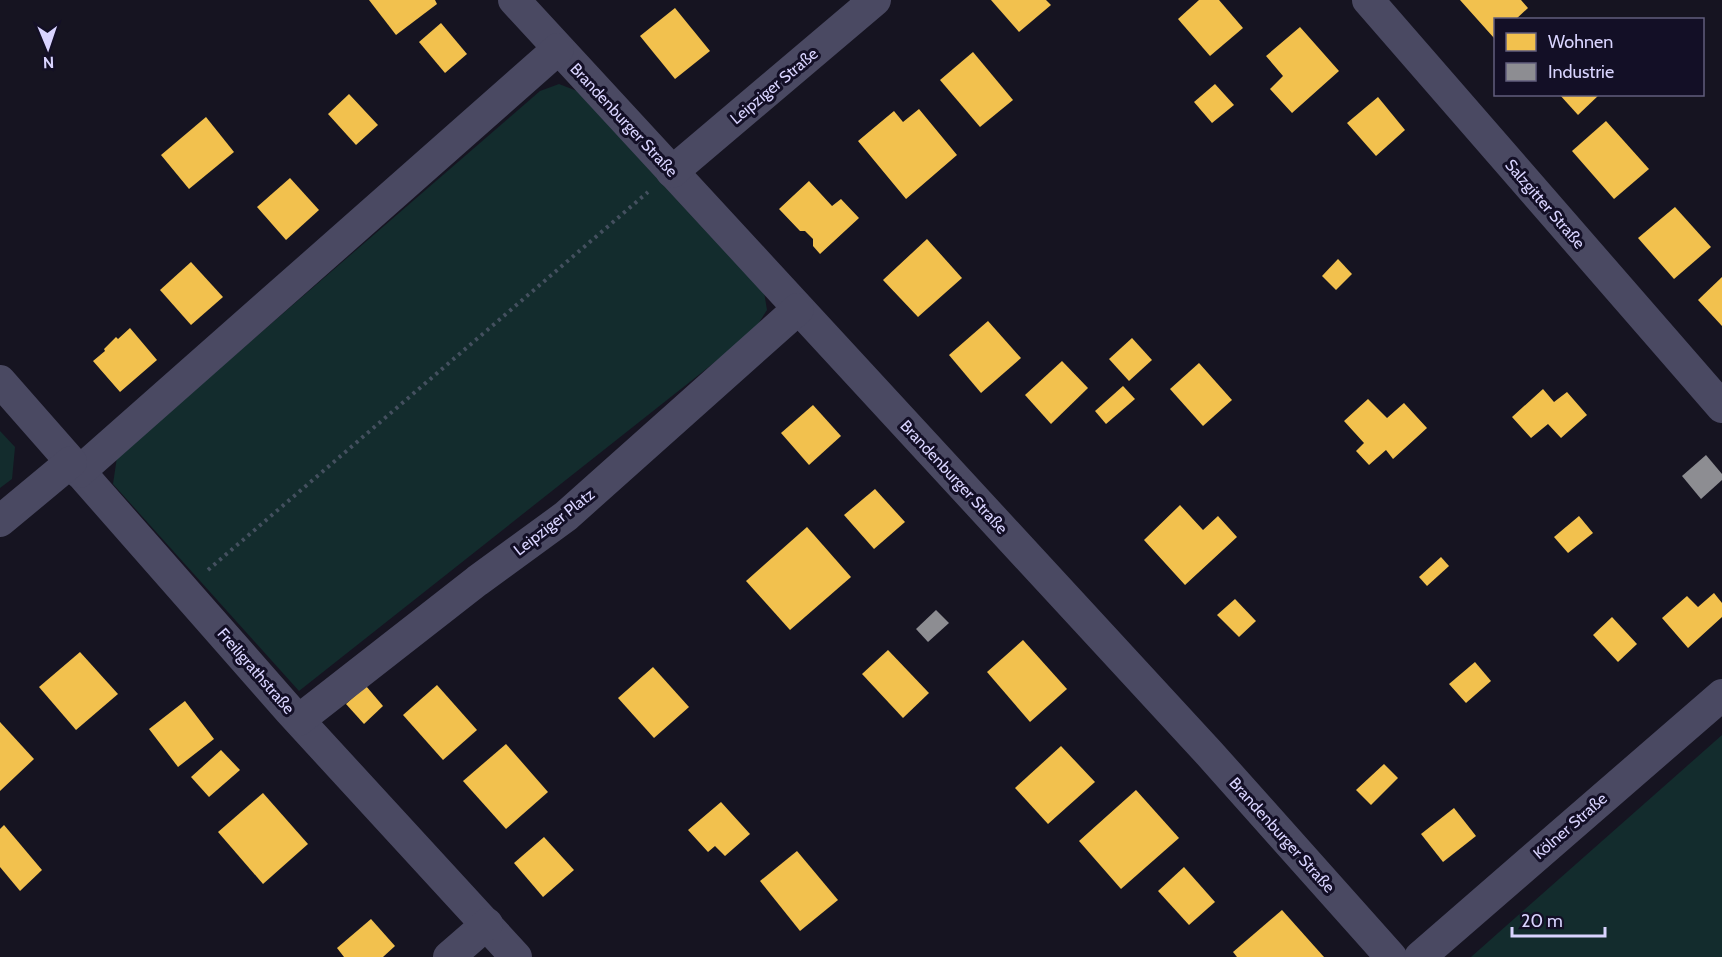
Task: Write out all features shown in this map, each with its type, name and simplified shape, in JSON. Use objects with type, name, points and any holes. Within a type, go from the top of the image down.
[{"type":"street","name":"Brandenburger Straße","points":[[514,0],[1209,753],[1391,957]]},
{"type":"street","name":"Leipziger Straße","points":[[672,172],[875,0]]},
{"type":"street","name":"Salzgitter Straße","points":[[1368,0],[1722,407]]},
{"type":"street","points":[[0,521],[75,467],[558,49]]},
{"type":"street","name":"Leipziger Platz","points":[[298,720],[477,581],[566,516],[798,309]]},
{"type":"street","name":"Freiligrathstraße","points":[[0,381],[298,720],[516,957]]},
{"type":"street","name":"Kölner Straße","points":[[1420,957],[1722,695]]},
{"type":"street","points":[[449,957],[487,924]]},
{"type":"path","points":[[185,590],[672,172]]},
{"type":"green space","points":[[559,84],[577,91],[764,292],[767,310],[753,332],[299,691],[113,484],[117,457],[540,91]]},
{"type":"green space","points":[[0,431],[15,447],[12,479],[0,488]]},
{"type":"green space","points":[[1722,735],[1722,957],[1471,957]]},
{"type":"building: Wohnen","points":[[369,0],[435,0],[437,4],[396,35]]},
{"type":"building: Wohnen","points":[[991,0],[1046,0],[1051,5],[1019,32]]},
{"type":"building: Wohnen","points":[[1199,0],[1219,0],[1243,28],[1210,56],[1178,19]]},
{"type":"building: Wohnen","points":[[1460,0],[1521,0],[1528,8],[1517,18],[1494,18],[1494,38]]},
{"type":"building: Wohnen","points":[[675,8],[710,51],[675,79],[640,36]]},
{"type":"building: Wohnen","points":[[441,23],[467,54],[445,73],[419,42]]},
{"type":"building: Wohnen","points":[[1300,27],[1339,71],[1292,113],[1270,89],[1283,76],[1266,56]]},
{"type":"building: Wohnen","points":[[973,52],[1013,100],[980,127],[940,80]]},
{"type":"building: Wohnen","points":[[1215,84],[1234,105],[1212,123],[1194,102]]},
{"type":"building: Wohnen","points":[[349,94],[378,125],[356,145],[328,114]]},
{"type":"building: Wohnen","points":[[1561,96],[1598,96],[1578,115]]},
{"type":"building: Wohnen","points":[[1378,97],[1405,130],[1376,156],[1347,123]]},
{"type":"building: Wohnen","points":[[919,109],[957,155],[906,199],[858,141],[894,111],[903,122]]},
{"type":"building: Wohnen","points":[[206,117],[234,152],[189,189],[161,155]]},
{"type":"building: Wohnen","points":[[1606,121],[1649,169],[1614,199],[1572,151]]},
{"type":"building: Wohnen","points":[[290,178],[319,210],[286,240],[257,207]]},
{"type":"building: Wohnen","points":[[809,181],[832,206],[841,199],[859,218],[820,254],[813,246],[813,239],[805,231],[800,231],[779,209]]},
{"type":"building: Wohnen","points":[[1675,207],[1711,247],[1674,279],[1638,238]]},
{"type":"building: Wohnen","points":[[927,239],[962,278],[918,317],[883,280]]},
{"type":"building: Wohnen","points":[[1338,259],[1352,274],[1336,290],[1322,276]]},
{"type":"building: Wohnen","points":[[191,262],[223,297],[191,325],[160,290]]},
{"type":"building: Wohnen","points":[[1722,277],[1722,326],[1698,300]]},
{"type":"building: Wohnen","points":[[988,321],[1021,358],[981,393],[949,355]]},
{"type":"building: Wohnen","points":[[130,328],[157,360],[120,392],[93,361],[116,337],[118,339]]},
{"type":"building: Wohnen","points":[[1132,338],[1152,360],[1129,381],[1109,359]]},
{"type":"building: Wohnen","points":[[1062,361],[1088,388],[1051,424],[1025,395]]},
{"type":"building: Wohnen","points":[[1199,363],[1232,400],[1203,426],[1170,389]]},
{"type":"building: Wohnen","points":[[1123,386],[1135,399],[1106,424],[1095,411]]},
{"type":"building: Wohnen","points":[[1543,389],[1554,402],[1567,392],[1587,415],[1561,438],[1548,424],[1531,438],[1512,417]]},
{"type":"building: Wohnen","points":[[1368,399],[1387,418],[1404,403],[1427,428],[1393,459],[1386,450],[1369,465],[1356,451],[1364,443],[1344,421]]},
{"type":"building: Wohnen","points":[[813,405],[841,436],[809,465],[781,433]]},
{"type":"building: Wohnen","points":[[875,489],[905,522],[874,549],[844,515]]},
{"type":"building: Wohnen","points":[[1180,505],[1203,530],[1218,516],[1237,537],[1185,585],[1144,540]]},
{"type":"building: Wohnen","points":[[1579,516],[1593,533],[1568,553],[1554,537]]},
{"type":"building: Wohnen","points":[[807,527],[851,577],[790,630],[746,581]]},
{"type":"building: Wohnen","points":[[1441,557],[1449,566],[1427,586],[1419,577]]},
{"type":"building: Wohnen","points":[[1714,593],[1722,603],[1722,617],[1688,648],[1662,618],[1687,596],[1698,607]]},
{"type":"building: Wohnen","points":[[1235,599],[1256,621],[1239,637],[1217,615]]},
{"type":"building: Wohnen","points":[[1612,617],[1637,644],[1618,662],[1593,635]]},
{"type":"building: Wohnen","points":[[1023,640],[1067,689],[1030,722],[987,672]]},
{"type":"building: Wohnen","points":[[888,650],[929,693],[903,718],[862,674]]},
{"type":"building: Wohnen","points":[[80,652],[118,694],[76,730],[39,687]]},
{"type":"building: Wohnen","points":[[1475,662],[1491,681],[1466,703],[1449,684]]},
{"type":"building: Wohnen","points":[[653,667],[689,707],[654,738],[618,698]]},
{"type":"building: Wohnen","points":[[437,685],[477,730],[443,760],[403,715]]},
{"type":"building: Wohnen","points":[[366,686],[383,706],[364,724],[346,704]]},
{"type":"building: Wohnen","points":[[185,701],[214,739],[178,767],[149,729]]},
{"type":"building: Wohnen","points":[[0,722],[34,759],[0,791]]},
{"type":"building: Wohnen","points":[[506,744],[548,792],[506,829],[463,781]]},
{"type":"building: Wohnen","points":[[1061,746],[1095,782],[1048,824],[1015,788]]},
{"type":"building: Wohnen","points":[[221,750],[240,770],[209,797],[191,777]]},
{"type":"building: Wohnen","points":[[1384,764],[1398,778],[1371,805],[1356,790]]},
{"type":"building: Wohnen","points":[[1136,790],[1179,838],[1121,889],[1079,841]]},
{"type":"building: Wohnen","points":[[263,793],[308,844],[263,884],[218,832]]},
{"type":"building: Wohnen","points":[[721,802],[750,834],[725,856],[715,846],[708,852],[688,830]]},
{"type":"building: Wohnen","points":[[1454,808],[1476,836],[1443,862],[1421,834]]},
{"type":"building: Wohnen","points":[[4,825],[42,870],[20,891],[0,867],[0,829]]},
{"type":"building: Wohnen","points":[[544,837],[574,870],[543,897],[514,863]]},
{"type":"building: Wohnen","points":[[797,851],[838,900],[800,931],[760,881]]},
{"type":"building: Wohnen","points":[[1184,867],[1215,902],[1189,925],[1158,891]]},
{"type":"building: Wohnen","points":[[1282,910],[1324,957],[1237,957],[1233,952]]},
{"type":"building: Wohnen","points":[[371,919],[395,946],[383,957],[344,957],[337,948]]},
{"type":"building: Industrie","points":[[1706,455],[1722,474],[1722,480],[1701,499],[1682,476]]},
{"type":"building: Industrie","points":[[936,610],[949,623],[928,642],[916,629]]}]
